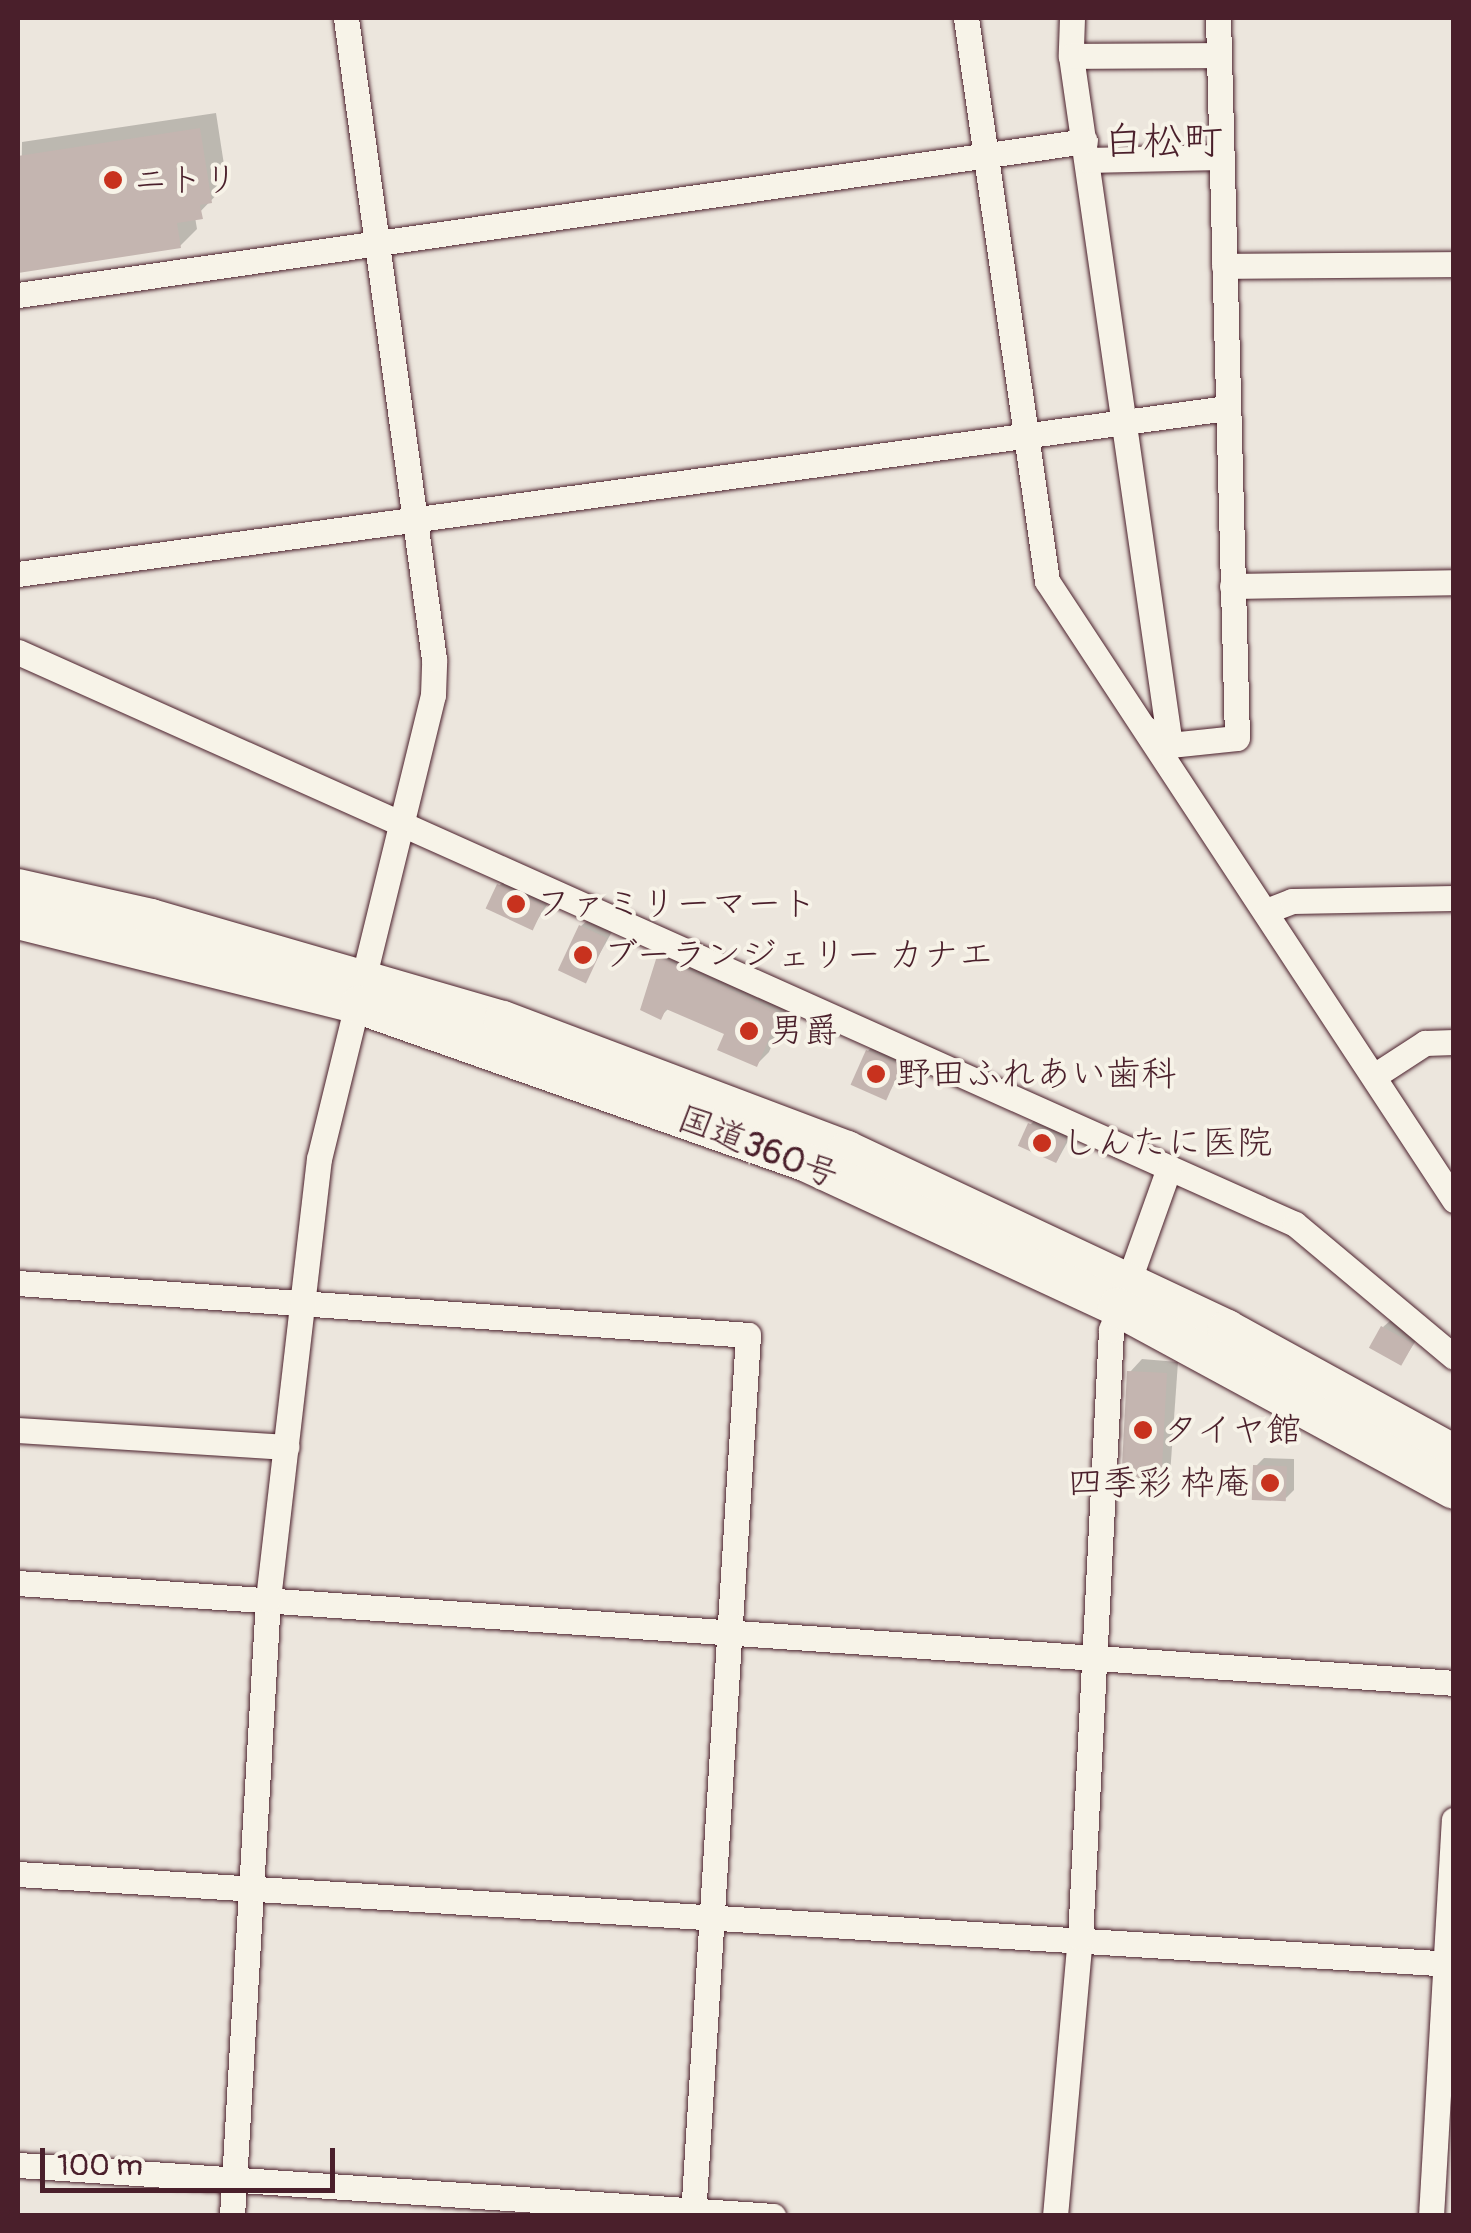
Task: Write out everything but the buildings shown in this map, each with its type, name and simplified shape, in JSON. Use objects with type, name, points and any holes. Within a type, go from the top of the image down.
[{"type":"highway","name":"国道360号","points":[[18,888],[363,992]]},
{"type":"highway","name":"国道360号","points":[[18,920],[503,1020],[794,1130],[1454,1454]]},
{"type":"highway","name":"国道360号","points":[[1122,1293],[1454,1490]]},
{"type":"street","points":[[232,2216],[268,1599],[319,1159],[405,828],[433,695],[415,522],[346,18]]},
{"type":"street","points":[[966,18],[1047,580],[1454,1200]]},
{"type":"street","points":[[1072,18],[1072,56],[1170,745]]},
{"type":"street","points":[[1141,726],[1170,745],[1237,738],[1218,18]]},
{"type":"street","points":[[1072,56],[1219,55]]},
{"type":"street","points":[[18,296],[984,154],[1086,150],[1220,157]]},
{"type":"street","points":[[1224,266],[1454,264]]},
{"type":"street","points":[[18,574],[1226,408]]},
{"type":"street","points":[[1232,586],[1454,582]]},
{"type":"street","points":[[18,652],[1294,1224],[1454,1357]]},
{"type":"street","points":[[1266,911],[1292,901],[1454,898]]},
{"type":"street","points":[[1374,1076],[1425,1043],[1454,1042]]},
{"type":"street","points":[[1055,2216],[1080,1938],[1122,1293],[1169,1168]]},
{"type":"street","points":[[18,1283],[304,1300],[748,1335],[708,1920],[694,2212]]},
{"type":"street","points":[[18,1430],[286,1448]]},
{"type":"street","points":[[18,1583],[1454,1682]]},
{"type":"street","points":[[1431,2216],[1450,1964],[1454,1820]]},
{"type":"street","points":[[18,1874],[1450,1964]]},
{"type":"street","points":[[18,2165],[773,2216]]},
{"type":"place","name":"ニトリ","points":[[113,180]]},
{"type":"place","name":"ファミリーマート","points":[[516,904]]},
{"type":"place","name":"ブーランジェリー カナエ","points":[[583,955]]},
{"type":"place","name":"男爵","points":[[749,1031]]},
{"type":"place","name":"野田ふれあい歯科","points":[[876,1074]]},
{"type":"place","name":"しんたに医院","points":[[1042,1143]]},
{"type":"place","name":"タイヤ館","points":[[1143,1430]]},
{"type":"place","name":"四季彩 枠庵","points":[[1270,1483]]},
{"type":"district","name":"白松町","points":[[1163,142]]}]
